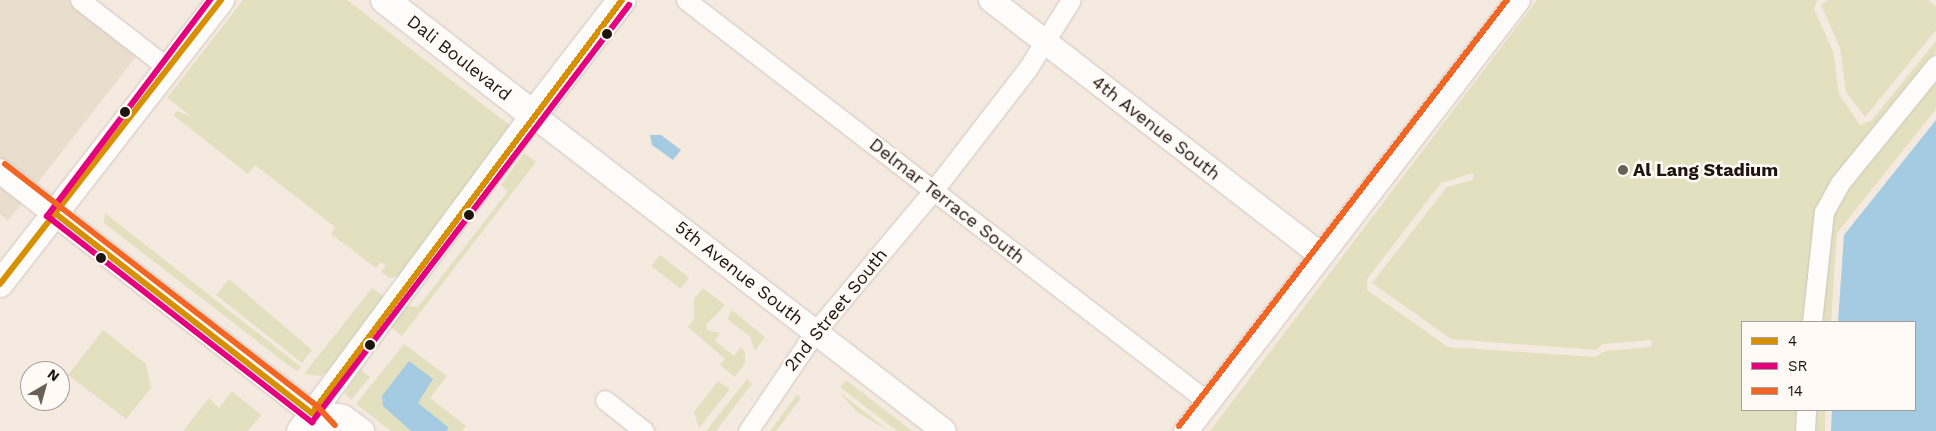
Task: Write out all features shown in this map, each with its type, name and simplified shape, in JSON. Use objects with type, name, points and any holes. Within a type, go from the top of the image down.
[{"type":"main road","points":[[0,284],[221,0]]},
{"type":"main road","name":"Dali Boulevard","points":[[385,0],[534,115]]},
{"type":"main road","points":[[534,115],[622,0]]},
{"type":"street","points":[[80,0],[168,68]]},
{"type":"street","name":"Delmar Terrace South","points":[[686,0],[1208,402]]},
{"type":"street","name":"4th Avenue South","points":[[991,0],[1321,255]]},
{"type":"street","name":"2nd Street South","points":[[748,431],[815,332],[933,191],[1044,42],[1071,0]]},
{"type":"street","points":[[1186,431],[1518,0]]},
{"type":"street","points":[[1812,321],[1824,212],[1854,166],[1936,65]]},
{"type":"street","points":[[306,422],[534,115]]},
{"type":"street","name":"5th Avenue South","points":[[534,115],[944,431]]},
{"type":"street","points":[[0,171],[56,214],[306,422],[328,431]]},
{"type":"street","points":[[605,400],[644,431]]},
{"type":"street","points":[[1805,431],[1806,411]]},
{"type":"street","points":[[306,422],[343,417],[362,431]]},
{"type":"shaded area","points":[[0,0],[69,0],[138,54],[8,221],[0,214]]},
{"type":"shaded area","points":[[243,0],[347,0],[512,127],[400,276],[390,278],[381,272],[386,266],[381,262],[376,268],[331,234],[335,227],[255,165],[248,174],[173,115],[177,111],[192,117],[167,98]]},
{"type":"shaded area","points":[[1537,0],[1817,0],[1814,9],[1833,51],[1839,94],[1860,125],[1872,120],[1936,41],[1936,52],[1847,161],[1816,209],[1804,321],[1741,321],[1741,411],[1798,411],[1796,431],[1210,431]],"holes":[[[1473,173],[1473,180],[1447,187],[1372,283],[1451,339],[1596,350],[1603,344],[1652,340],[1651,347],[1605,351],[1595,357],[1448,347],[1367,290],[1367,279],[1441,183]]]},
{"type":"shaded area","points":[[1828,0],[1928,0],[1936,6],[1936,30],[1865,117],[1846,92],[1840,48],[1821,5]]},
{"type":"shaded area","points":[[1936,78],[1936,109],[1837,233],[1831,321],[1821,321],[1828,229],[1838,201]]},
{"type":"shaded area","points":[[524,153],[536,162],[402,336],[391,327],[406,306],[418,307],[508,191],[501,185]]},
{"type":"shaded area","points":[[105,213],[301,367],[297,371],[288,365],[104,223]]},
{"type":"shaded area","points":[[660,255],[689,278],[681,289],[651,266]]},
{"type":"shaded area","points":[[229,279],[312,350],[302,363],[216,295]]},
{"type":"shaded area","points":[[372,288],[387,299],[332,369],[321,376],[304,374]]},
{"type":"shaded area","points":[[703,288],[725,305],[706,325],[707,330],[720,333],[715,341],[734,356],[741,347],[745,352],[745,363],[735,377],[720,365],[725,359],[688,327],[694,319],[694,299]]},
{"type":"shaded area","points":[[732,310],[765,337],[755,351],[750,336],[727,319]]},
{"type":"shaded area","points":[[103,330],[146,364],[151,388],[126,419],[70,377],[70,372]]},
{"type":"shaded area","points":[[404,344],[447,376],[430,398],[466,426],[462,431],[391,431],[356,404]]},
{"type":"shaded area","points":[[360,369],[370,377],[351,400],[345,393]]},
{"type":"shaded area","points":[[747,379],[752,384],[716,431],[706,431]]},
{"type":"shaded area","points":[[846,380],[912,431],[897,431],[840,387]]},
{"type":"shaded area","points":[[718,381],[730,389],[699,428],[694,412]]},
{"type":"shaded area","points":[[232,391],[261,415],[248,431],[183,431],[209,398],[219,408]]},
{"type":"shaded area","points":[[838,391],[889,431],[857,412]]},
{"type":"shaded area","points":[[797,395],[801,398],[776,431],[770,431]]},
{"type":"shaded area","points":[[1815,411],[1825,411],[1825,431],[1815,431]]},
{"type":"water","points":[[1936,120],[1936,431],[1831,431],[1832,411],[1916,411],[1916,321],[1838,321],[1844,235]]},
{"type":"water","points":[[650,135],[661,135],[681,150],[673,160],[652,145]]},
{"type":"water","points":[[409,361],[433,379],[418,403],[448,427],[447,431],[411,431],[383,406],[382,396]]},
{"type":"transit line","name":"SR","points":[[210,0],[47,216],[312,422],[629,5]]},
{"type":"transit line","name":"4","points":[[0,284],[221,0]]},
{"type":"transit line","name":"4","points":[[56,214],[312,413],[622,0]]},
{"type":"transit line","name":"14","points":[[1179,426],[1507,0]]},
{"type":"transit line","name":"14","points":[[5,164],[317,406],[335,425]]},
{"type":"place","name":"Al Lang Stadium","points":[[1623,170]]}]
